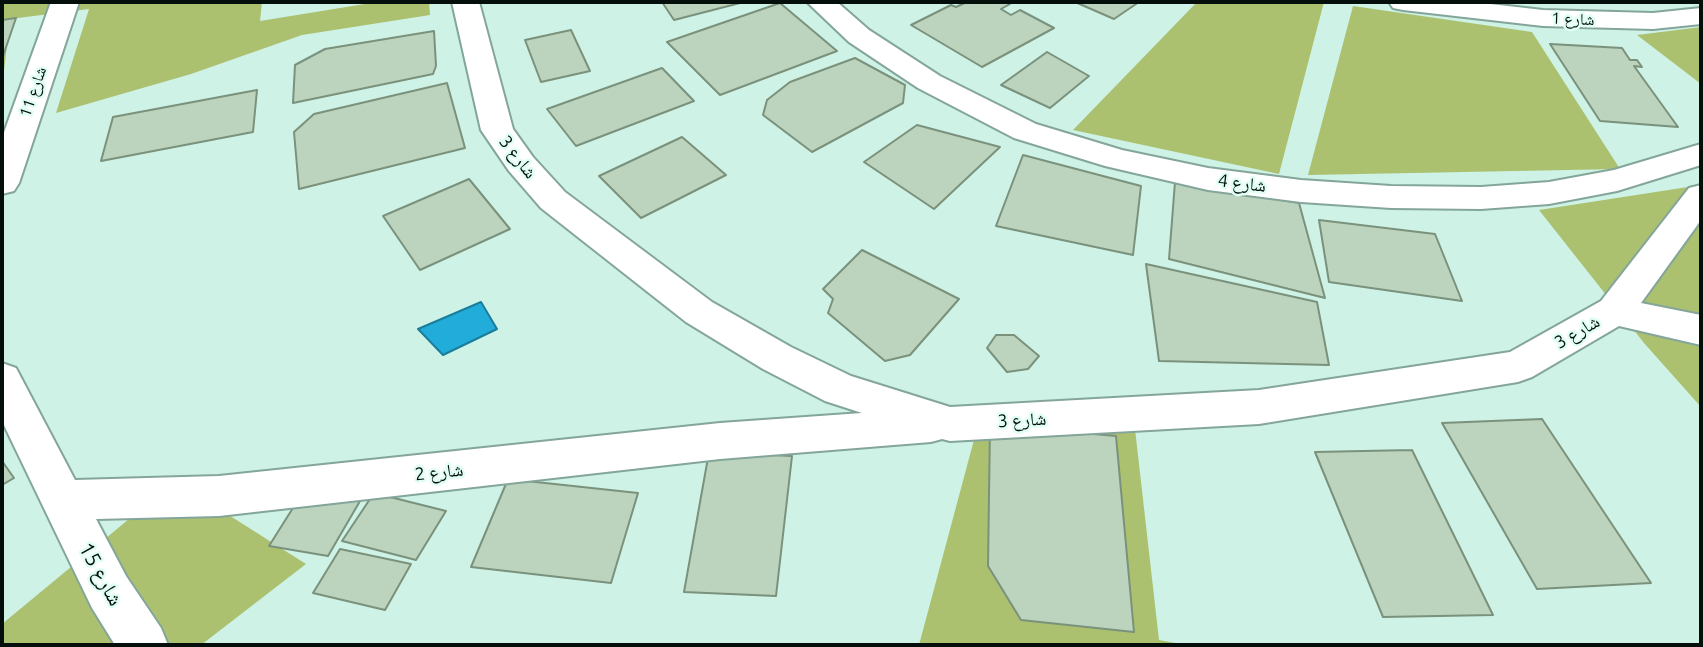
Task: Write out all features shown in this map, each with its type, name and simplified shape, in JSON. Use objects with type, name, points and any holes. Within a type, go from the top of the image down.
[{"type":"street","name":"شارع 11","points":[[2,183],[65,2]]},
{"type":"street","name":"شارع 3","points":[[465,2],[498,130],[521,164],[553,200],[699,312],[777,358],[839,388],[950,424],[1259,407],[1518,366],[1614,311],[1701,196]]},
{"type":"street","name":"شارع 4","points":[[821,2],[859,36],[929,82],[1025,131],[1117,159],[1208,179],[1301,191],[1391,197],[1481,198],[1549,193],[1617,180],[1701,154]]},
{"type":"street","name":"شارع 1","points":[[1403,2],[1543,18],[1653,21],[1701,16]]},
{"type":"street","points":[[1614,311],[1701,330]]},
{"type":"street","points":[[2,379],[63,500]]},
{"type":"street","name":"شارع 2","points":[[63,500],[219,496],[720,441],[950,424]]},
{"type":"street","name":"شارع 15","points":[[63,500],[109,592],[143,645]]},
{"type":"green space","points":[[2,2],[262,2],[260,21],[377,2],[429,2],[430,15],[302,35],[191,74],[56,113],[89,9],[10,19],[2,88]]},
{"type":"green space","points":[[1197,2],[1324,2],[1279,174],[1073,130]]},
{"type":"green space","points":[[1353,6],[1532,32],[1620,169],[1308,175]]},
{"type":"green space","points":[[1701,27],[1701,84],[1637,35]]},
{"type":"green space","points":[[1701,185],[1701,407],[1644,343],[1539,210]]},
{"type":"green space","points":[[982,410],[1135,429],[1159,640],[1186,645],[919,645]]},
{"type":"green space","points":[[175,481],[306,564],[201,645],[2,645],[2,624]]},
{"type":"water","points":[[481,302],[497,329],[443,355],[418,329]]},
{"type":"building","points":[[662,2],[744,2],[674,20]]},
{"type":"building","points":[[967,2],[1005,2],[1010,4],[1001,9],[1011,15],[1020,10],[1054,28],[982,67],[911,25],[951,5],[956,7]]},
{"type":"building","points":[[1075,2],[1139,2],[1114,19]]},
{"type":"building","points":[[780,3],[837,51],[720,95],[667,42]]},
{"type":"building","points":[[16,18],[2,59],[2,20]]},
{"type":"building","points":[[571,30],[590,71],[541,82],[525,40]]},
{"type":"building","points":[[434,31],[436,66],[433,74],[293,103],[295,65],[325,49]]},
{"type":"building","points":[[1550,44],[1622,48],[1630,60],[1637,60],[1642,67],[1634,66],[1678,127],[1600,121]]},
{"type":"building","points":[[1047,52],[1089,76],[1050,108],[1001,85]]},
{"type":"building","points":[[855,58],[905,85],[903,103],[812,152],[763,115],[767,100],[790,82]]},
{"type":"building","points":[[662,68],[694,101],[576,146],[547,109]]},
{"type":"building","points":[[447,83],[465,148],[299,189],[294,132],[314,114]]},
{"type":"building","points":[[257,90],[253,132],[101,161],[113,117]]},
{"type":"building","points":[[917,125],[1000,147],[934,209],[864,162]]},
{"type":"building","points":[[682,137],[726,175],[641,218],[599,176]]},
{"type":"building","points":[[1023,155],[1141,186],[1133,255],[996,226]]},
{"type":"building","points":[[469,179],[510,229],[420,270],[383,216]]},
{"type":"building","points":[[1175,182],[1299,203],[1325,298],[1169,259]]},
{"type":"building","points":[[1319,220],[1435,234],[1462,301],[1329,282]]},
{"type":"building","points":[[862,250],[959,299],[910,355],[885,361],[828,313],[833,299],[823,289]]},
{"type":"building","points":[[1146,264],[1317,302],[1329,365],[1159,361]]},
{"type":"building","points":[[996,335],[1014,335],[1039,356],[1028,369],[1007,372],[987,348]]},
{"type":"building","points":[[1542,419],[1651,583],[1537,589],[1442,423]]},
{"type":"building","points":[[990,425],[1116,436],[1134,632],[1021,620],[988,566]]},
{"type":"building","points":[[1412,450],[1493,615],[1383,617],[1315,452]]},
{"type":"building","points":[[709,452],[792,456],[776,596],[684,592]]},
{"type":"building","points":[[2,461],[14,478],[2,485]]},
{"type":"building","points":[[508,479],[638,493],[611,583],[471,567]]},
{"type":"building","points":[[303,492],[360,501],[328,556],[269,546]]},
{"type":"building","points":[[374,493],[446,511],[416,560],[342,541]]},
{"type":"building","points":[[340,549],[411,564],[385,610],[313,593]]}]
